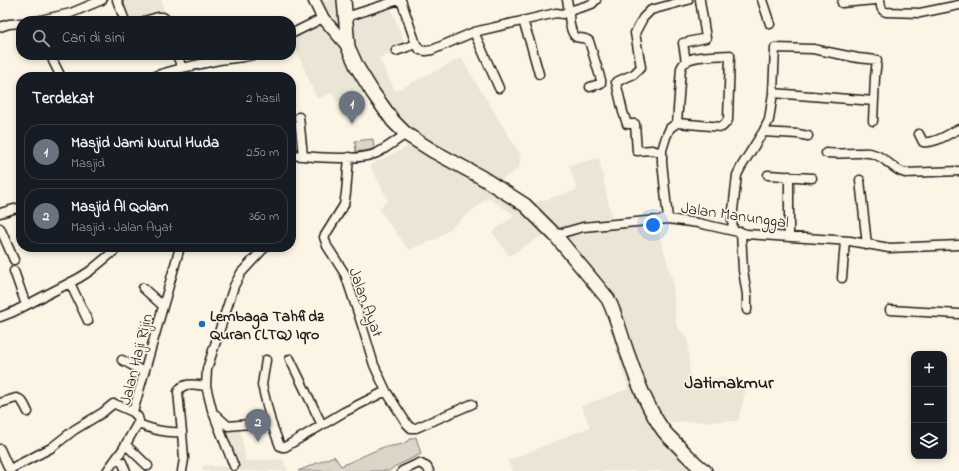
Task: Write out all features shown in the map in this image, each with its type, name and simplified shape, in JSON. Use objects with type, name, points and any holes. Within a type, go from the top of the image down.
[{"type":"main road","points":[[314,0],[323,18],[348,47],[373,93],[388,115],[406,134],[433,152],[481,177],[525,205],[555,235],[608,300],[620,328],[629,359],[641,391],[657,422],[697,469]]},
{"type":"main road","points":[[344,0],[348,47]]},
{"type":"street","points":[[59,16],[71,13],[102,0]]},
{"type":"street","points":[[116,0],[123,16]]},
{"type":"street","points":[[346,17],[400,0],[416,44],[420,50],[426,51],[432,50],[474,32],[556,13],[563,14],[592,4],[596,0]]},
{"type":"street","points":[[567,0],[572,30],[576,36],[586,38],[588,41],[601,80],[600,84],[590,86]]},
{"type":"street","points":[[662,153],[652,150],[637,151],[635,124],[627,124],[616,82],[634,74],[641,67],[635,32],[643,18],[652,10],[688,0]]},
{"type":"street","points":[[686,62],[683,43],[706,38],[700,0]]},
{"type":"street","points":[[762,0],[770,24]]},
{"type":"street","points":[[842,3],[875,0]]},
{"type":"street","points":[[880,0],[881,8],[886,12],[920,13],[956,3]]},
{"type":"street","points":[[296,32],[323,18]]},
{"type":"street","points":[[523,21],[539,74]]},
{"type":"street","points":[[0,27],[16,23]]},
{"type":"street","points":[[474,32],[499,88]]},
{"type":"street","points":[[396,52],[416,44]]},
{"type":"street","points":[[747,310],[747,295],[737,231],[732,219],[737,175],[769,120],[773,93],[775,48],[813,49],[858,58],[877,60],[873,121]]},
{"type":"street","points":[[668,219],[662,162],[662,153],[666,137],[670,128],[676,123],[722,126],[725,124],[728,120],[730,56],[703,56],[683,63],[676,123]]},
{"type":"street","points":[[53,60],[58,72]]},
{"type":"street","points":[[179,60],[182,68]]},
{"type":"street","points":[[168,72],[219,60]]},
{"type":"street","points":[[773,93],[874,101]]},
{"type":"street","points":[[299,117],[303,156]]},
{"type":"street","points":[[919,134],[923,142],[935,141],[959,129]]},
{"type":"street","points":[[763,132],[808,136]]},
{"type":"street","points":[[296,155],[348,157],[368,155],[377,153],[406,134]]},
{"type":"street","points":[[826,153],[874,154],[881,157],[898,171],[905,173],[959,171]]},
{"type":"street","name":"Jalan Ayat","points":[[348,157],[344,205],[324,238],[327,246],[345,274],[374,365],[386,391],[410,428],[416,428],[472,404]]},
{"type":"street","points":[[768,175],[812,178]]},
{"type":"street","points":[[788,237],[789,176]]},
{"type":"street","points":[[860,180],[868,245]]},
{"type":"street","points":[[0,213],[16,208]]},
{"type":"street","name":"Jalan Manunggal","points":[[555,235],[583,228],[668,219],[698,223],[761,236],[845,241],[889,248],[959,245]]},
{"type":"street","points":[[0,228],[14,260]]},
{"type":"street","points":[[842,278],[845,241]]},
{"type":"street","points":[[0,317],[70,283],[90,271],[113,252]]},
{"type":"street","name":"Jalan Haji Rijin","points":[[107,471],[126,444],[139,421],[138,417],[133,412],[179,252]]},
{"type":"street","points":[[234,466],[212,410],[206,386],[207,369],[234,286],[241,273],[260,252]]},
{"type":"street","points":[[14,271],[26,305]]},
{"type":"street","points":[[70,283],[88,321]]},
{"type":"street","points":[[143,288],[164,306]]},
{"type":"street","points":[[890,310],[959,314]]},
{"type":"street","points":[[290,359],[322,425]]},
{"type":"street","points":[[122,360],[144,372]]},
{"type":"street","points":[[266,360],[262,385],[270,422],[282,448],[344,412],[386,391]]},
{"type":"street","points":[[182,471],[184,459],[178,392],[179,388],[183,385],[206,386]]},
{"type":"street","points":[[0,403],[19,398],[28,412]]},
{"type":"street","points":[[0,449],[10,470],[51,448],[74,430],[102,413],[113,404],[133,412]]},
{"type":"street","points":[[212,410],[228,426],[270,422]]},
{"type":"street","points":[[138,424],[163,432],[182,432]]},
{"type":"street","points":[[126,444],[148,466]]},
{"type":"street","points":[[116,459],[122,462],[126,471]]},
{"type":"street","points":[[403,470],[419,463],[427,467],[429,471]]},
{"type":"shaded area","points":[[118,0],[162,0],[164,12],[146,16],[127,16]]},
{"type":"shaded area","points":[[314,0],[343,0],[345,20],[390,6],[407,49],[379,58],[395,91],[461,58],[521,156],[519,168],[498,182],[531,204],[577,190],[569,165],[599,158],[613,225],[656,222],[673,282],[676,325],[688,340],[690,384],[721,377],[747,385],[738,421],[662,422],[681,444],[716,471],[513,471],[507,461],[590,427],[581,406],[628,389],[601,299],[549,231],[509,256],[492,232],[515,215],[488,198],[438,238],[409,250],[379,209],[388,200],[370,165],[407,147],[364,93],[336,102],[332,93],[317,99],[296,50],[296,34],[324,20]]},
{"type":"shaded area","points":[[373,139],[374,148],[356,152],[355,141]]},
{"type":"shaded area","points":[[240,428],[246,461],[282,459],[288,471],[201,471],[203,465],[231,467],[224,434]]},
{"type":"shaded area","points":[[416,437],[421,454],[389,471],[298,471],[334,456],[341,466],[381,448],[403,444]]},
{"type":"place","name":"Masjid Jami Nurul Huda","points":[[352,124]]},
{"type":"place","name":"Lembaga Tahfidz Quran (LTQ) Iqro","points":[[202,324]]},
{"type":"place","name":"Masjid Al Qolam","points":[[258,442]]},
{"type":"district","name":"Jatimakmur","points":[[729,382]]}]
